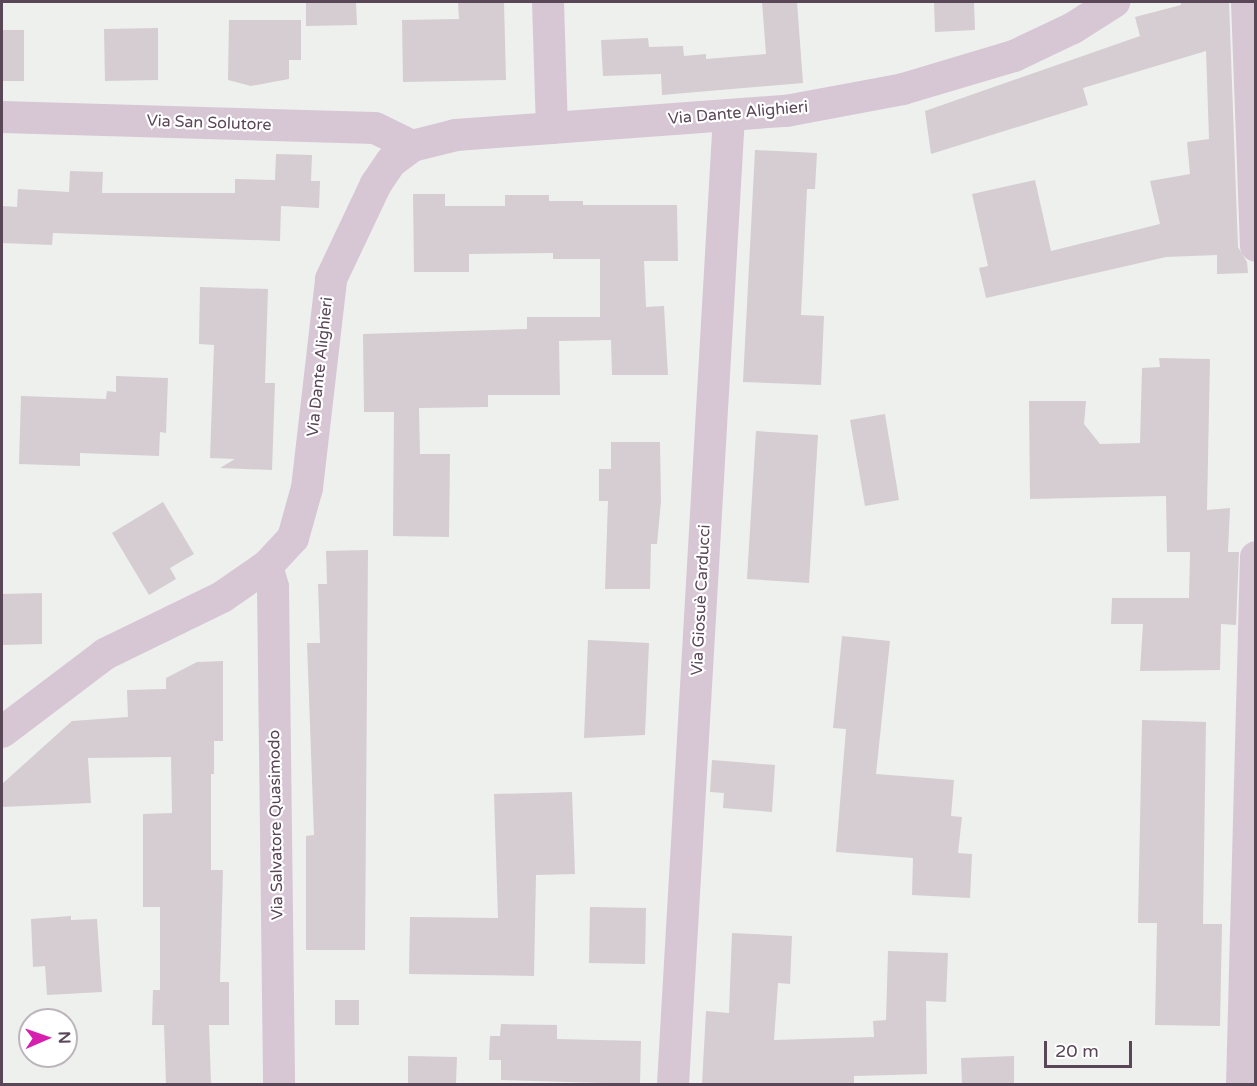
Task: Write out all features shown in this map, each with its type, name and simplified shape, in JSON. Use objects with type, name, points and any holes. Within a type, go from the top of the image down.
[{"type":"street","points":[[548,2],[552,128]]},
{"type":"street","name":"Via Dante Alighieri","points":[[2,732],[105,654],[222,597],[267,566],[293,538],[303,512],[331,279],[341,250],[376,184],[391,162],[412,146],[456,135],[729,116],[820,106],[903,89],[1003,61],[1073,28],[1114,2]]},
{"type":"street","points":[[1247,2],[1256,246]]},
{"type":"street","name":"Via Giosuè Carducci","points":[[673,1084],[729,116]]},
{"type":"street","name":"Via San Solutore","points":[[2,117],[375,128],[412,146]]},
{"type":"street","points":[[1242,1084],[1256,557]]},
{"type":"street","name":"Via Salvatore Quasimodo","points":[[267,566],[273,587],[279,1084]]},
{"type":"building","points":[[306,2],[356,2],[357,25],[306,26]]},
{"type":"building","points":[[458,2],[504,2],[506,80],[403,82],[402,20],[459,19]]},
{"type":"building","points":[[762,2],[797,2],[803,83],[662,95],[661,74],[603,76],[601,40],[648,38],[649,47],[683,46],[684,56],[706,54],[706,59],[766,54]]},
{"type":"building","points":[[934,2],[974,2],[975,30],[935,32]]},
{"type":"building","points":[[1181,2],[1229,2],[1238,247],[1247,262],[1248,273],[1217,274],[1217,255],[1166,257],[986,298],[979,268],[988,266],[972,194],[1035,180],[1051,251],[1160,224],[1150,181],[1190,174],[1187,142],[1209,139],[1206,51],[1083,88],[1088,105],[931,154],[925,111],[1140,36],[1135,17],[1181,5]]},
{"type":"building","points":[[229,20],[301,20],[301,60],[289,60],[289,79],[251,86],[228,80]]},
{"type":"building","points":[[158,28],[158,80],[105,81],[104,29]]},
{"type":"building","points":[[2,30],[24,30],[24,81],[2,81]]},
{"type":"building","points":[[755,150],[817,153],[815,189],[807,189],[801,315],[824,316],[821,385],[743,382]]},
{"type":"building","points":[[276,154],[312,155],[311,181],[320,181],[319,208],[281,206],[280,241],[53,233],[52,245],[2,243],[2,206],[17,207],[18,189],[69,192],[70,171],[103,172],[102,193],[235,193],[235,179],[275,180]]},
{"type":"building","points":[[413,194],[445,194],[445,206],[505,206],[505,195],[549,195],[549,201],[583,201],[583,205],[677,205],[678,261],[644,261],[646,307],[664,306],[668,375],[612,375],[611,340],[559,341],[560,395],[488,395],[488,407],[419,408],[420,454],[450,454],[449,537],[393,536],[394,412],[364,412],[363,334],[527,329],[527,317],[600,317],[600,259],[553,259],[553,253],[469,254],[469,272],[414,272]]},
{"type":"building","points":[[200,287],[268,289],[265,383],[275,383],[272,470],[220,468],[235,459],[210,458],[214,345],[199,344]]},
{"type":"building","points":[[1159,358],[1210,359],[1207,510],[1230,508],[1228,552],[1239,552],[1236,625],[1221,624],[1220,670],[1140,671],[1143,624],[1111,624],[1112,598],[1189,598],[1190,552],[1167,552],[1166,496],[1030,499],[1029,401],[1086,401],[1084,424],[1100,444],[1140,443],[1142,368],[1160,367]]},
{"type":"building","points":[[116,376],[168,378],[166,433],[160,432],[159,456],[80,453],[80,466],[19,464],[21,396],[106,399],[107,391],[116,392]]},
{"type":"building","points":[[885,414],[899,500],[865,506],[850,420]]},
{"type":"building","points":[[756,431],[818,435],[809,583],[747,579]]},
{"type":"building","points":[[611,442],[660,442],[661,501],[657,544],[651,544],[650,589],[605,589],[608,501],[599,501],[599,469],[611,469]]},
{"type":"building","points":[[163,502],[194,554],[170,568],[176,579],[149,595],[112,533]]},
{"type":"building","points":[[368,550],[365,950],[306,950],[306,836],[314,835],[307,643],[320,643],[318,584],[327,584],[326,551]]},
{"type":"building","points":[[42,593],[42,644],[2,645],[2,594]]},
{"type":"building","points":[[842,636],[890,641],[876,774],[954,780],[951,816],[962,817],[958,853],[972,854],[970,898],[912,895],[913,858],[836,852],[846,729],[833,728]]},
{"type":"building","points":[[588,640],[649,643],[645,735],[584,738]]},
{"type":"building","points":[[223,661],[223,741],[214,741],[214,774],[211,774],[211,870],[223,870],[220,982],[229,982],[229,1025],[209,1025],[211,1084],[166,1084],[164,1025],[152,1025],[153,990],[160,990],[160,907],[143,907],[143,814],[172,813],[171,757],[88,758],[91,803],[2,807],[2,784],[72,721],[128,717],[127,690],[166,689],[166,678],[197,662]]},
{"type":"building","points":[[1142,720],[1206,722],[1203,924],[1222,924],[1220,1026],[1155,1025],[1157,923],[1138,923]]},
{"type":"building","points":[[712,760],[775,765],[772,812],[723,808],[724,793],[710,792]]},
{"type":"building","points":[[572,792],[575,874],[536,875],[534,976],[409,974],[410,917],[498,918],[494,794]]},
{"type":"building","points":[[590,907],[646,908],[645,964],[589,963]]},
{"type":"building","points":[[71,916],[71,920],[97,919],[102,992],[47,995],[45,966],[33,967],[31,919]]},
{"type":"building","points":[[732,933],[792,936],[790,984],[778,983],[774,1040],[874,1037],[873,1021],[886,1020],[888,951],[948,953],[946,1002],[926,1001],[927,1074],[854,1076],[854,1084],[702,1084],[706,1011],[729,1013]]},
{"type":"building","points":[[335,1000],[359,1000],[359,1025],[335,1025]]},
{"type":"building","points":[[501,1024],[557,1025],[557,1039],[641,1041],[640,1084],[501,1080],[501,1060],[489,1060],[490,1036],[500,1036]]},
{"type":"building","points":[[408,1056],[457,1057],[456,1084],[408,1084]]},
{"type":"building","points":[[1014,1056],[1014,1084],[962,1084],[961,1058]]}]
